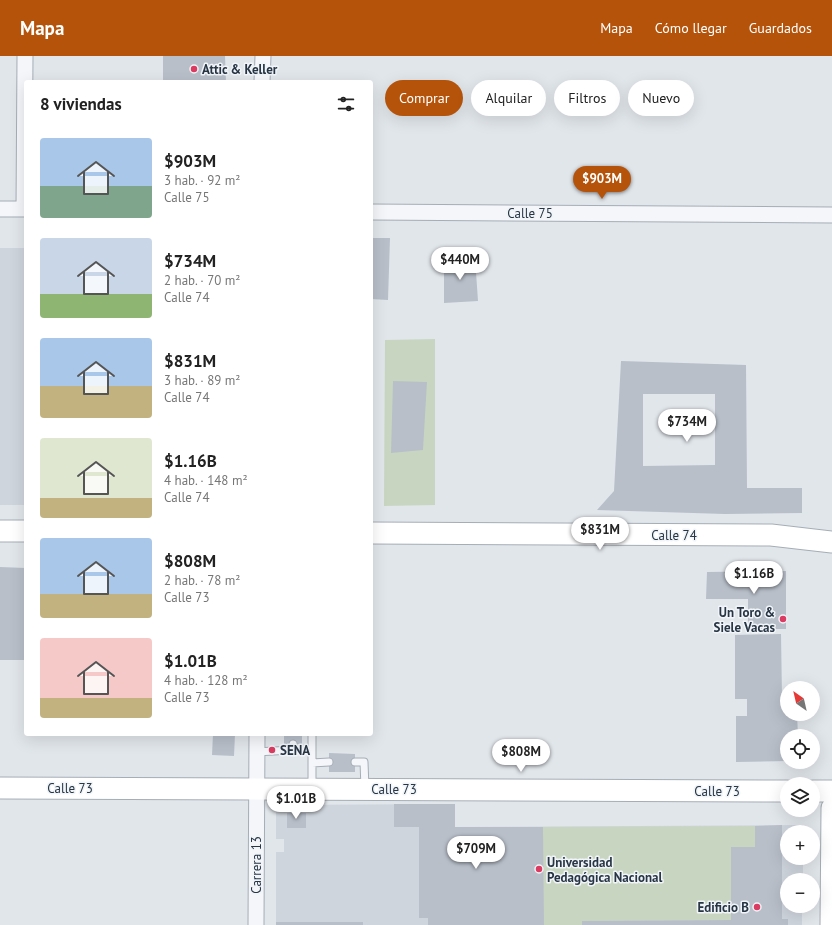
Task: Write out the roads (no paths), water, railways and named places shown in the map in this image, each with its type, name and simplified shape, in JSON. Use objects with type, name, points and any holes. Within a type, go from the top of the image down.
[{"type":"street","points":[[25,56],[25,80]]},
{"type":"street","points":[[262,80],[263,56]]},
{"type":"street","points":[[0,209],[24,209]]},
{"type":"street","name":"Calle 75","points":[[373,212],[832,215]]},
{"type":"street","points":[[0,531],[24,531]]},
{"type":"street","name":"Calle 74","points":[[373,533],[771,535],[832,542]]},
{"type":"street","name":"Carrera 13","points":[[256,925],[257,736]]},
{"type":"street","points":[[832,776],[832,783]]},
{"type":"street","name":"Calle 73","points":[[0,788],[780,791]]},
{"type":"street","points":[[820,791],[832,791]]},
{"type":"street","points":[[831,925],[832,808]]},
{"type":"lane","points":[[312,736],[312,789]]},
{"type":"lane","points":[[256,752],[292,747]]},
{"type":"lane","points":[[312,763],[329,762]]},
{"type":"lane","points":[[355,762],[364,762],[365,789]]},
{"type":"place","name":"Attic & Keller","points":[[194,69]]},
{"type":"place","name":"Un Toro & Siele Vacas","points":[[783,619]]},
{"type":"place","name":"SENA","points":[[272,750]]},
{"type":"place","name":"Universidad Pedagógica Nacional","points":[[539,869]]},
{"type":"place","name":"Edificio B","points":[[757,907]]}]
